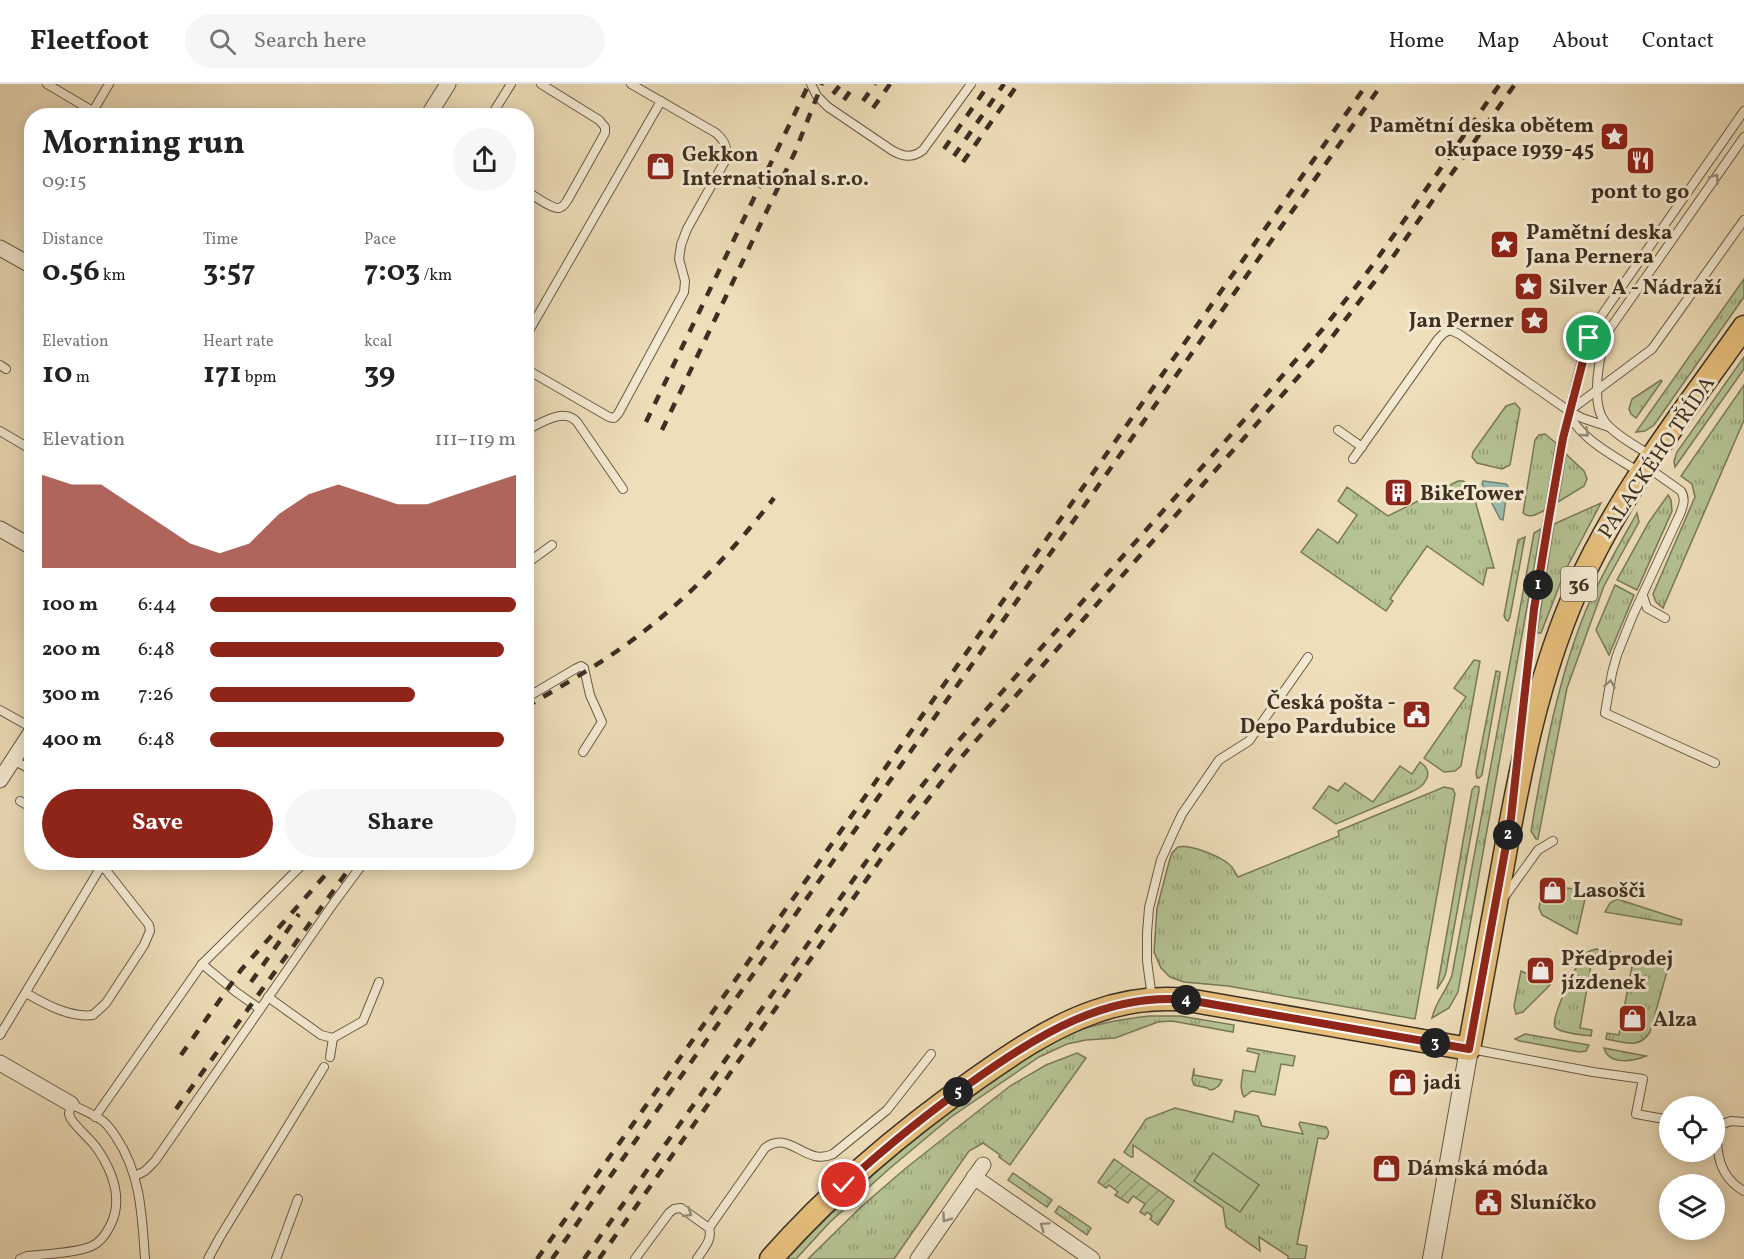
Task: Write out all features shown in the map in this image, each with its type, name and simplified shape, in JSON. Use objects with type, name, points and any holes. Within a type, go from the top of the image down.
[{"type":"main road","name":"PALACKÉHO TŘÍDA","points":[[1469,1049],[1511,818],[1536,703],[1556,641],[1576,591],[1611,522],[1647,465],[1744,327]]},
{"type":"main road","points":[[771,1259],[819,1209],[875,1157],[947,1100],[989,1069],[1059,1026],[1110,1007],[1152,999],[1198,1001],[1469,1049]]},
{"type":"street","points":[[433,108],[448,84]]},
{"type":"street","points":[[0,248],[24,262]]},
{"type":"street","points":[[0,529],[24,542]]},
{"type":"street","points":[[0,780],[24,742]]},
{"type":"street","name":"PALACKÉHO TŘÍDA","points":[[1432,1259],[1469,1049]]},
{"type":"street","points":[[0,1063],[71,1104]]},
{"type":"street","points":[[918,1259],[979,1171],[1092,1259]]},
{"type":"lane","points":[[47,84],[88,108]]},
{"type":"lane","points":[[99,108],[109,84]]},
{"type":"lane","points":[[496,108],[511,84]]},
{"type":"lane","points":[[534,196],[554,207],[563,206],[605,133],[605,127],[599,120],[541,84]]},
{"type":"lane","points":[[534,374],[614,418],[684,292],[685,281],[680,259],[681,245],[725,161],[727,150],[724,141],[716,134],[631,84]]},
{"type":"lane","points":[[811,84],[817,96],[828,107],[905,156],[918,154],[923,150],[971,84]]},
{"type":"lane","points":[[534,322],[661,101]]},
{"type":"lane","points":[[1511,818],[1535,601],[1569,411],[1584,356],[1595,325],[1744,111]]},
{"type":"lane","points":[[1715,763],[1605,713],[1617,656],[1680,514],[1684,499],[1678,489],[1647,465],[1605,422],[1600,414],[1597,390],[1600,356],[1609,330],[1744,137]]},
{"type":"lane","points":[[1569,411],[1652,349],[1744,220]]},
{"type":"lane","points":[[1353,459],[1438,339],[1450,330],[1569,411],[1613,430]]},
{"type":"lane","points":[[1569,411],[1576,425],[1587,436],[1647,465]]},
{"type":"lane","points":[[534,426],[558,416],[572,417],[578,422],[623,489]]},
{"type":"lane","points":[[1338,430],[1362,447]]},
{"type":"lane","points":[[0,431],[24,445]]},
{"type":"lane","points":[[534,558],[552,545]]},
{"type":"lane","points":[[1643,596],[1647,608],[1665,618]]},
{"type":"lane","points":[[1152,999],[1147,961],[1149,908],[1161,860],[1174,831],[1182,814],[1220,760],[1249,741],[1308,657]]},
{"type":"lane","points":[[534,693],[575,669],[581,666],[584,668],[590,695],[602,722],[583,752]]},
{"type":"lane","points":[[0,710],[24,724]]},
{"type":"lane","points":[[13,760],[24,766]]},
{"type":"lane","points":[[20,801],[24,803]]},
{"type":"lane","points":[[1494,912],[1538,850],[1553,842]]},
{"type":"lane","points":[[0,1035],[98,870]]},
{"type":"lane","points":[[26,993],[55,1008],[78,1015],[93,1015],[106,1003],[144,945],[150,931],[149,925],[106,870]]},
{"type":"lane","points":[[95,1117],[202,964],[297,870]]},
{"type":"lane","points":[[135,1176],[145,1171],[154,1161],[358,870]]},
{"type":"lane","points":[[202,964],[260,1009]]},
{"type":"lane","points":[[268,997],[321,1035],[333,1038],[363,1021],[379,981]]},
{"type":"lane","points":[[330,1057],[333,1038]]},
{"type":"lane","points":[[1469,1049],[1593,1072],[1643,1079],[1653,1077]]},
{"type":"lane","points":[[709,1227],[765,1148],[772,1143],[785,1142],[818,1158],[826,1158],[887,1110],[931,1054]]},
{"type":"lane","points":[[208,1259],[324,1066]]},
{"type":"lane","points":[[1643,1079],[1636,1114],[1659,1118]]},
{"type":"lane","points":[[20,1259],[27,1256],[89,1248],[102,1238],[114,1219],[117,1196],[112,1179],[96,1148],[71,1119],[69,1114],[71,1104],[106,1124],[123,1146],[140,1194],[145,1259]]},
{"type":"lane","points":[[1725,1124],[1744,1122]]},
{"type":"lane","points":[[1720,1162],[1724,1173],[1744,1191]]},
{"type":"lane","points":[[276,1259],[298,1199]]},
{"type":"lane","points":[[635,1259],[669,1213],[681,1208],[709,1227],[711,1232],[710,1240],[697,1259]]},
{"type":"green space","points":[[1744,279],[1744,297],[1654,425],[1645,431],[1636,432]]},
{"type":"green space","points":[[1744,357],[1744,369],[1675,467],[1677,452]]},
{"type":"green space","points":[[1661,380],[1636,418],[1629,409],[1632,399]]},
{"type":"green space","points":[[1744,385],[1744,420],[1663,608],[1656,602],[1653,594],[1695,497],[1692,484],[1681,476]]},
{"type":"green space","points":[[1515,403],[1520,409],[1510,465],[1502,469],[1477,463],[1472,457],[1473,452],[1506,406]]},
{"type":"green space","points":[[1545,434],[1556,443],[1545,510],[1528,516],[1523,513],[1535,440],[1539,435]]},
{"type":"green space","points":[[1566,454],[1584,471],[1587,479],[1584,486],[1558,502]]},
{"type":"green space","points":[[1458,481],[1471,486],[1494,568],[1487,568],[1483,585],[1427,546],[1390,599],[1393,601],[1386,611],[1301,552],[1318,529],[1338,543],[1357,515],[1338,501],[1347,487],[1388,516]]},
{"type":"green space","points":[[1668,495],[1672,511],[1637,590],[1617,580],[1649,522]]},
{"type":"green space","points":[[1601,503],[1565,571],[1541,633],[1537,633],[1554,524]]},
{"type":"green space","points":[[1637,513],[1639,522],[1604,586],[1567,688],[1538,839],[1536,839],[1531,831],[1552,719],[1567,664],[1591,598]]},
{"type":"green space","points":[[1541,529],[1458,992],[1449,1008],[1432,1018],[1452,975],[1534,533]]},
{"type":"green space","points":[[1525,537],[1508,621],[1504,616],[1518,540]]},
{"type":"green space","points":[[1615,585],[1634,595],[1609,655],[1596,630]]},
{"type":"green space","points":[[1474,660],[1480,661],[1461,766],[1455,771],[1444,772],[1424,758],[1466,697],[1454,688]]},
{"type":"green space","points":[[1496,671],[1500,674],[1482,775],[1477,778],[1476,773]]},
{"type":"green space","points":[[1420,762],[1425,766],[1428,775],[1420,787],[1411,792],[1336,824],[1313,808],[1329,786],[1338,791],[1345,783],[1373,802],[1400,766],[1412,774]]},
{"type":"green space","points":[[1475,786],[1479,787],[1479,791],[1446,972],[1437,989],[1472,790]]},
{"type":"green space","points":[[1444,787],[1453,789],[1455,794],[1415,1019],[1228,986],[1184,982],[1170,977],[1161,968],[1154,952],[1157,908],[1172,853],[1178,847],[1197,849],[1219,858],[1231,866],[1238,877],[1339,836],[1338,831]]},
{"type":"green space","points":[[1549,885],[1579,890],[1583,894],[1585,899],[1577,934],[1542,915],[1539,908],[1543,889]]},
{"type":"green space","points":[[1617,899],[1682,920],[1681,925],[1605,912],[1610,903]]},
{"type":"green space","points":[[1596,949],[1611,952],[1610,956],[1593,954],[1580,1028],[1592,1030],[1591,1036],[1561,1031],[1555,1027],[1556,1014],[1570,979],[1584,955]]},
{"type":"green space","points":[[1617,953],[1664,962],[1668,968],[1650,1032],[1646,1038],[1636,1043],[1606,1039],[1607,1033],[1619,1035],[1633,961],[1616,958]]},
{"type":"green space","points":[[1521,971],[1550,985],[1523,1012],[1516,1014],[1514,1006]]},
{"type":"green space","points":[[1150,1016],[1180,1016],[1234,1025],[1233,1032],[1172,1021],[1158,1022],[1115,1038],[1067,1044],[1039,1057],[951,1117],[830,1222],[796,1259],[787,1259],[834,1211],[909,1145],[961,1104],[1024,1060],[1051,1043],[1082,1029]]},
{"type":"green space","points":[[1525,1034],[1589,1045],[1586,1051],[1579,1052],[1515,1039]]},
{"type":"green space","points":[[1248,1048],[1295,1056],[1293,1066],[1281,1064],[1275,1095],[1252,1091],[1244,1097],[1242,1094],[1243,1070],[1255,1072],[1259,1054],[1247,1051]]},
{"type":"green space","points":[[1604,1048],[1646,1056],[1616,1060],[1607,1054]]},
{"type":"green space","points":[[1077,1053],[1086,1058],[1010,1165],[983,1143],[969,1151],[894,1259],[808,1259],[862,1206],[906,1168],[1010,1086],[1046,1065]]},
{"type":"green space","points":[[1194,1068],[1194,1075],[1222,1080],[1220,1084],[1210,1090],[1194,1085],[1192,1080]]},
{"type":"green space","points":[[1175,1108],[1233,1122],[1235,1111],[1258,1116],[1262,1126],[1303,1134],[1300,1122],[1326,1127],[1328,1132],[1325,1139],[1318,1138],[1297,1244],[1307,1246],[1305,1259],[1288,1259],[1288,1256],[1259,1237],[1260,1251],[1226,1227],[1223,1208],[1133,1145],[1133,1157],[1124,1152],[1146,1119]]},
{"type":"green space","points":[[1213,1153],[1259,1185],[1240,1212],[1194,1181]]},
{"type":"green space","points":[[1114,1159],[1174,1201],[1158,1225],[1150,1219],[1152,1216],[1147,1212],[1145,1215],[1140,1212],[1145,1204],[1133,1196],[1128,1203],[1115,1195],[1118,1192],[1109,1185],[1106,1188],[1098,1182]]},
{"type":"green space","points":[[1013,1173],[1052,1200],[1047,1207],[1008,1180]]},
{"type":"green space","points":[[1059,1206],[1091,1228],[1087,1235],[1055,1212]]},
{"type":"shaded area","points":[[1483,481],[1508,486],[1503,520],[1500,519],[1482,484]]},
{"type":"railway","points":[[646,422],[809,84]]},
{"type":"railway","points":[[662,430],[795,152],[822,84]]},
{"type":"railway","points":[[833,94],[841,84]]},
{"type":"railway","points":[[844,100],[855,84]]},
{"type":"railway","points":[[863,101],[875,84]]},
{"type":"railway","points":[[873,108],[890,84]]},
{"type":"railway","points":[[944,149],[989,84]]},
{"type":"railway","points":[[954,156],[1004,84]]},
{"type":"railway","points":[[963,162],[1018,84]]},
{"type":"railway","points":[[537,1259],[1367,84]]},
{"type":"railway","points":[[552,1259],[1382,84]]},
{"type":"railway","points":[[584,1259],[905,807],[953,747],[1327,324],[1375,262],[1500,84]]},
{"type":"railway","points":[[599,1259],[881,859],[958,761],[1322,350],[1385,268],[1515,84]]},
{"type":"railway","points":[[534,702],[609,657],[663,616],[722,560],[774,498]]},
{"type":"railway","points":[[181,1055],[241,970],[330,870]]},
{"type":"railway","points":[[176,1109],[348,870]]},
{"type":"railway","points":[[251,982],[299,914]]},
{"type":"place","name":"Pamětní deska obětem okupace 1939-45","points":[[1615,137]]},
{"type":"place","name":"pont to go","points":[[1640,160]]},
{"type":"place","name":"Gekkon International s.r.o.","points":[[661,166]]},
{"type":"place","name":"Pamětní deska Jana Pernera","points":[[1505,244]]},
{"type":"place","name":"Silver A - Nádraží","points":[[1528,287]]},
{"type":"place","name":"Jan Perner","points":[[1535,320]]},
{"type":"place","name":"BikeTower","points":[[1399,493]]},
{"type":"place","name":"Česká pošta - Depo Pardubice","points":[[1417,714]]},
{"type":"place","name":"Lasošči","points":[[1552,890]]},
{"type":"place","name":"Předprodej jízdenek","points":[[1540,970]]},
{"type":"place","name":"Alza","points":[[1632,1019]]},
{"type":"place","name":"jadi","points":[[1402,1082]]},
{"type":"place","name":"Dámská móda","points":[[1386,1168]]},
{"type":"place","name":"Sluníčko","points":[[1489,1202]]},
{"type":"route","points":[[844,1185],[875,1157],[955,1094],[1025,1046],[1059,1026],[1094,1012],[1132,1002],[1152,999],[1188,1000],[1469,1049],[1511,818],[1534,609],[1549,518],[1569,411],[1589,338]]}]
